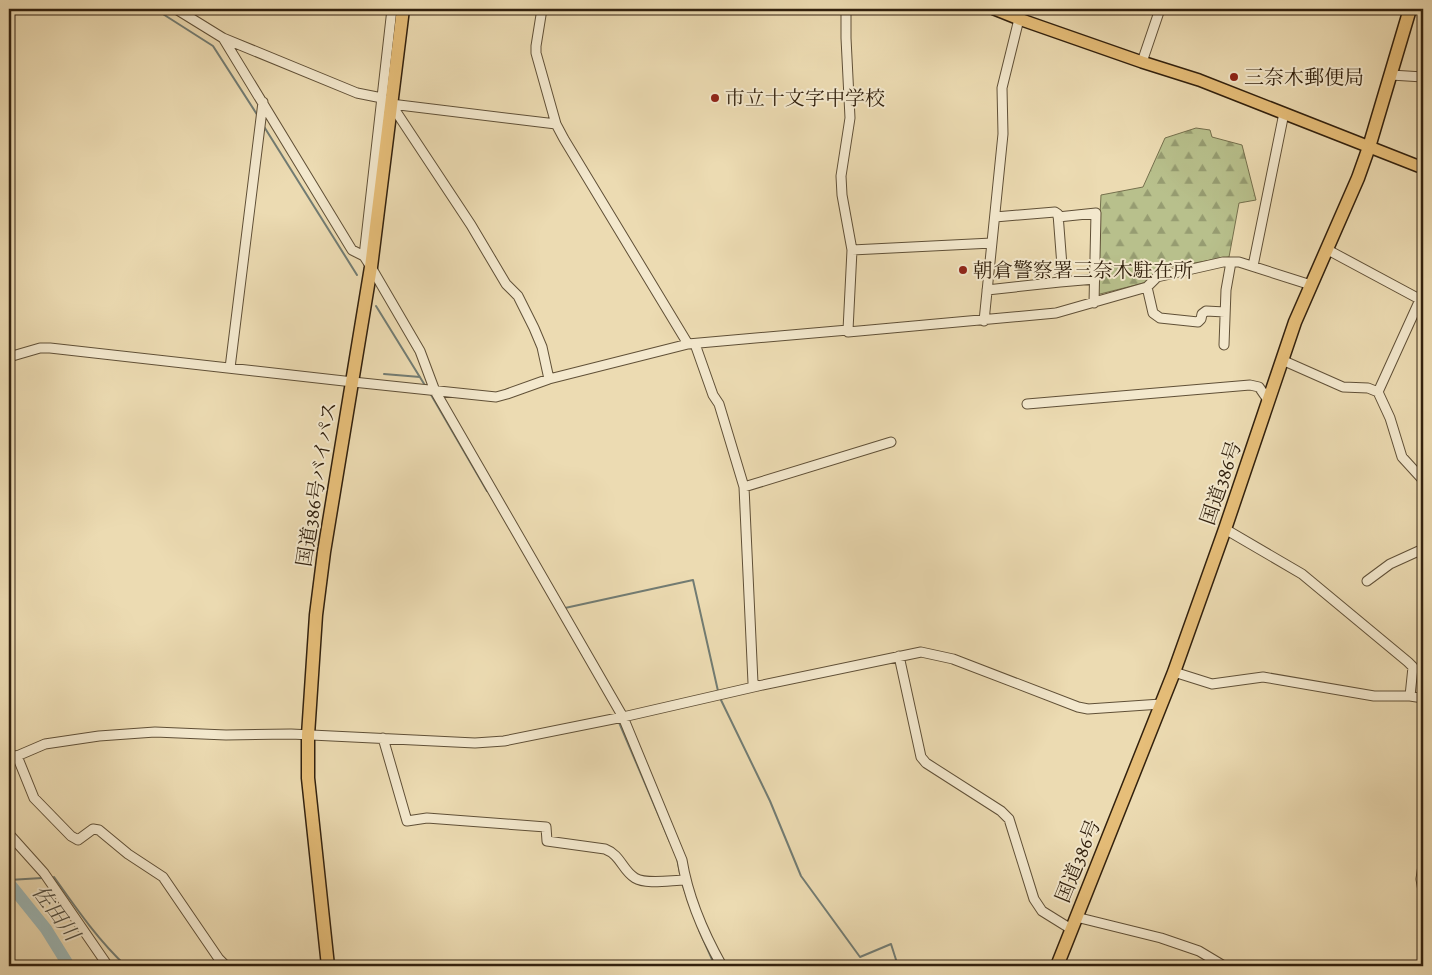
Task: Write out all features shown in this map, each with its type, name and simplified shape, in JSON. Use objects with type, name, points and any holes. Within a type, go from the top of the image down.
[{"type":"highway","name":"国道386号バイパス","points":[[328,966],[308,778],[308,735],[316,615],[324,552],[371,267],[387,101],[403,9]]},
{"type":"highway","name":"国道386号","points":[[1057,966],[1174,672],[1282,360],[1311,285],[1358,178],[1410,9]]},
{"type":"main road","points":[[997,9],[1019,19],[1199,80],[1421,166]]},
{"type":"street","points":[[176,9],[224,38],[357,93],[387,101],[556,124]]},
{"type":"street","points":[[364,256],[387,101],[392,9]]},
{"type":"street","points":[[542,9],[536,53],[556,124],[692,344],[713,395],[719,404],[744,487],[753,682],[758,686]]},
{"type":"street","points":[[846,9],[850,118],[841,176],[842,195],[852,250],[848,330]]},
{"type":"street","points":[[1142,62],[1160,9]]},
{"type":"street","points":[[984,321],[1003,134],[1002,88],[1019,19]]},
{"type":"street","points":[[224,38],[352,250],[364,256],[371,267],[420,351],[435,391],[623,717],[682,860],[685,880],[698,914],[722,966]]},
{"type":"street","points":[[1391,75],[1423,77]]},
{"type":"street","points":[[387,101],[471,225],[506,284],[518,296],[542,347],[549,379]]},
{"type":"street","points":[[230,365],[263,102]]},
{"type":"street","points":[[1253,266],[1284,113]]},
{"type":"street","points":[[995,217],[1056,212],[1058,216],[1063,279],[1060,282]]},
{"type":"street","points":[[1058,216],[1096,213],[1094,303]]},
{"type":"street","points":[[852,250],[992,243]]},
{"type":"street","points":[[1328,250],[1422,298],[1378,392]]},
{"type":"street","points":[[9,357],[40,348],[50,348],[230,365],[353,382],[496,396],[549,379],[692,344],[848,330],[848,332],[984,321],[1056,313],[1147,287],[1157,277],[1223,262],[1238,262],[1311,285]]},
{"type":"street","points":[[1224,345],[1226,290],[1232,262]]},
{"type":"street","points":[[987,290],[1095,279]]},
{"type":"street","points":[[1147,287],[1153,312],[1160,318],[1198,322],[1206,311],[1225,312]]},
{"type":"street","points":[[1282,360],[1343,387],[1368,388],[1378,392],[1390,418],[1402,457],[1423,480]]},
{"type":"street","points":[[1027,404],[1250,385],[1260,387],[1268,400]]},
{"type":"street","points":[[744,487],[891,442]]},
{"type":"street","points":[[1225,529],[1302,574],[1408,662],[1413,667],[1410,696]]},
{"type":"street","points":[[1367,581],[1390,564],[1423,549]]},
{"type":"street","points":[[226,966],[219,959],[163,877],[128,854],[100,830],[93,829],[78,840],[71,836],[34,798],[11,755],[45,744],[130,733],[308,735],[475,743],[493,742],[623,717],[758,686],[921,652],[953,659],[1078,708],[1161,704]]},
{"type":"street","points":[[899,656],[921,757],[926,763],[1001,811],[1009,819],[1038,907],[1074,923],[1161,938],[1199,951],[1224,966]]},
{"type":"street","points":[[1174,672],[1212,684],[1263,678],[1374,696],[1423,698]]},
{"type":"street","points":[[383,738],[408,822],[427,818],[546,827],[547,841],[613,852],[630,874],[643,881],[685,880]]},
{"type":"street","points":[[9,834],[44,873],[108,966]]},
{"type":"street","points":[[1423,865],[1423,892]]},
{"type":"green space","points":[[1196,128],[1210,130],[1212,137],[1242,145],[1256,200],[1239,203],[1229,257],[1159,269],[1144,283],[1096,295],[1101,195],[1143,187],[1165,138]]},
{"type":"waterway","points":[[155,9],[213,46],[258,116]]},
{"type":"waterway","points":[[263,125],[357,275]]},
{"type":"waterway","points":[[376,306],[426,387]]},
{"type":"waterway","points":[[384,374],[420,377]]},
{"type":"waterway","points":[[430,393],[487,491]]},
{"type":"waterway","points":[[565,608],[693,580],[718,691]]},
{"type":"waterway","points":[[720,698],[770,801],[801,876],[860,957],[891,944],[898,966]]},
{"type":"waterway","points":[[618,720],[670,842]]},
{"type":"waterway","points":[[677,858],[680,873]]},
{"type":"waterway","points":[[54,877],[97,935],[126,966]]},
{"type":"waterway","points":[[9,880],[42,878]]},
{"type":"waterway","name":"佐田川","points":[[9,883],[46,929],[69,966]]},
{"type":"waterway","points":[[682,883],[688,900]]},
{"type":"waterway","points":[[699,930],[715,966]]},
{"type":"place","name":"三奈木郵便局","points":[[1234,77]]},
{"type":"place","name":"市立十文字中学校","points":[[715,98]]},
{"type":"place","name":"朝倉警察署三奈木駐在所","points":[[963,270]]}]
